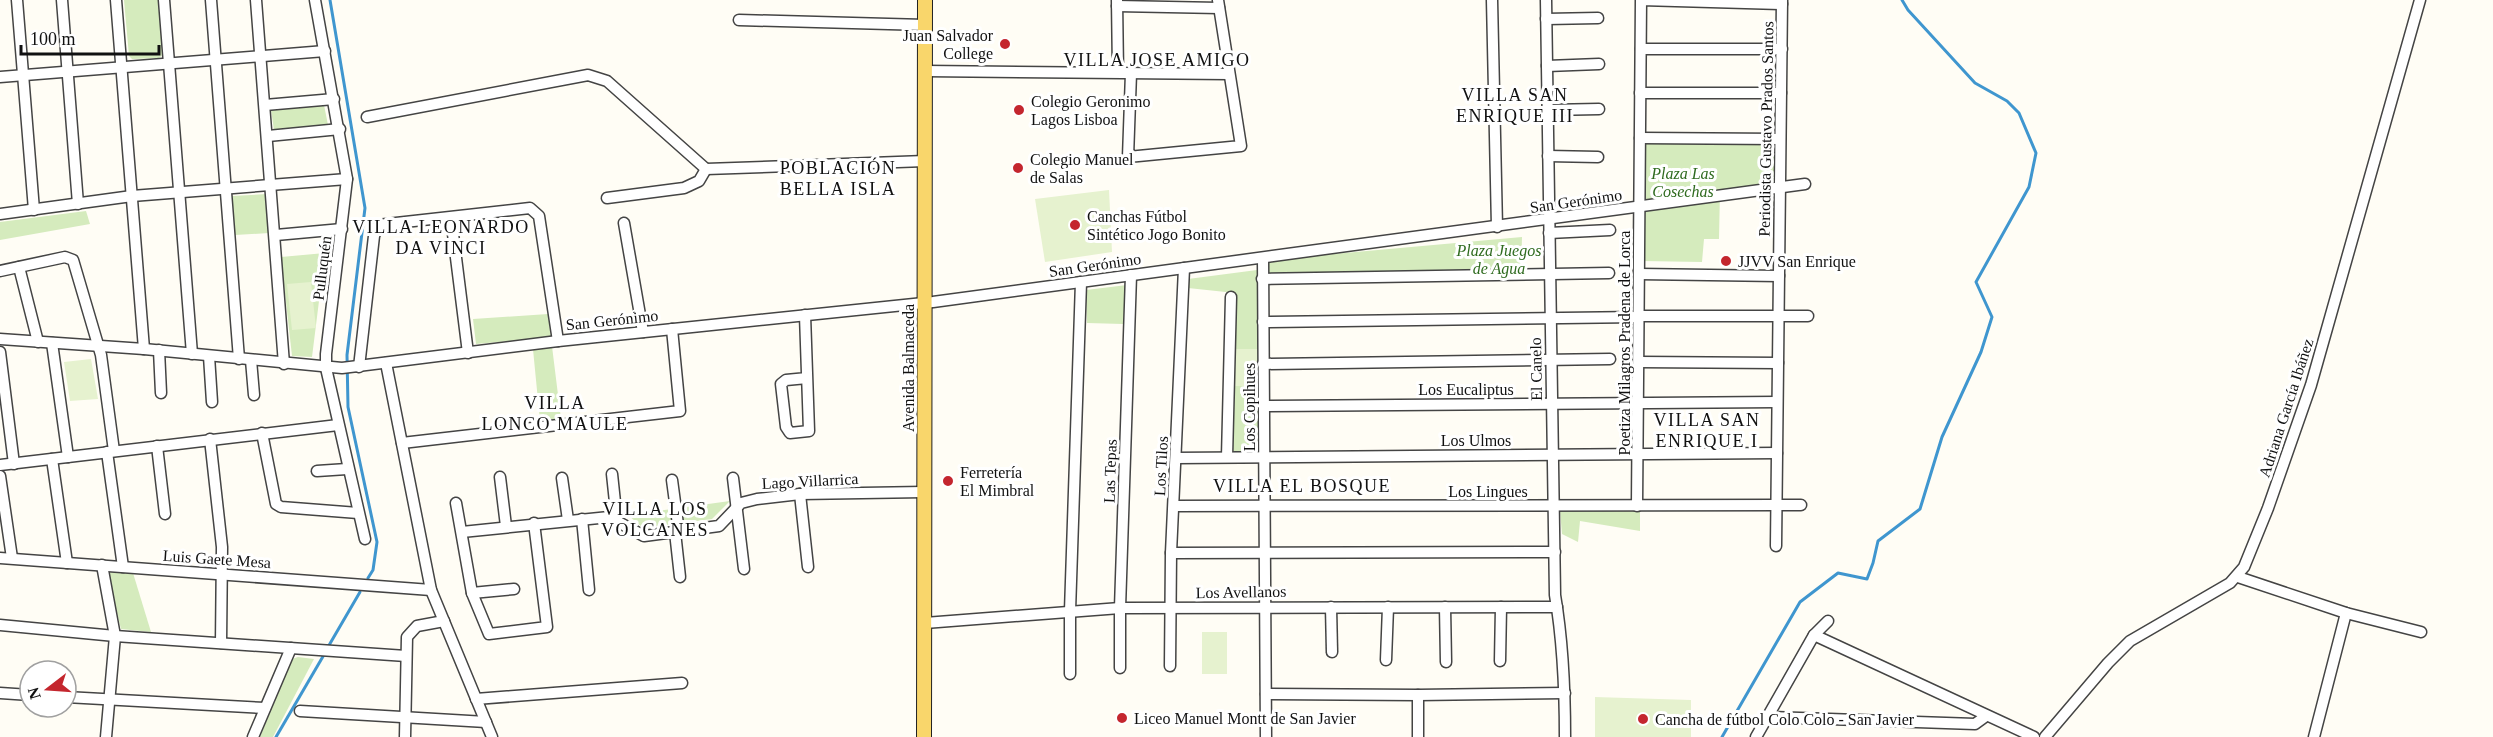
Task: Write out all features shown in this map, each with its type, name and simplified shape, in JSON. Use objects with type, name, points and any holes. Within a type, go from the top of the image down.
[{"type":"main road","name":"Avenida Balmaceda","points":[[924,737],[925,0]]},
{"type":"street","points":[[17,0],[34,210]]},
{"type":"street","points":[[62,0],[78,204]]},
{"type":"street","points":[[116,0],[144,349]]},
{"type":"street","points":[[164,0],[192,354]]},
{"type":"street","points":[[211,0],[239,359]]},
{"type":"street","points":[[256,0],[276,235],[284,364]]},
{"type":"street","name":"Pulluquén","points":[[315,0],[340,129],[347,179],[326,368],[347,469],[365,539]]},
{"type":"street","points":[[1492,0],[1497,226]]},
{"type":"street","name":"El Canelo","points":[[1546,0],[1555,552],[1557,607],[1565,693],[1565,737]]},
{"type":"street","points":[[1641,0],[1782,2]]},
{"type":"street","name":"Poetiza Milagros Pradena de Lorca","points":[[1637,507],[1641,0]]},
{"type":"street","name":"Adriana García Ibáñez","points":[[2238,577],[2268,508],[2311,385],[2420,0]]},
{"type":"street","name":"Periodista Gustavo Prados Santos","points":[[1776,546],[1782,2]]},
{"type":"street","points":[[1118,72],[1117,3],[1219,4],[1241,146],[1128,157],[1131,73]]},
{"type":"street","points":[[1546,19],[1598,18]]},
{"type":"street","points":[[739,20],[925,25]]},
{"type":"street","points":[[1641,49],[1782,49]]},
{"type":"street","points":[[0,76],[325,51]]},
{"type":"street","points":[[1547,66],[1599,64]]},
{"type":"street","points":[[925,71],[1229,74]]},
{"type":"street","points":[[367,117],[588,75],[607,81],[706,170],[925,161]]},
{"type":"street","points":[[1641,93],[1781,93]]},
{"type":"street","points":[[265,105],[334,99]]},
{"type":"street","points":[[1548,110],[1599,109]]},
{"type":"street","points":[[268,136],[340,129]]},
{"type":"street","points":[[1640,138],[1780,138]]},
{"type":"street","points":[[1548,156],[1598,157]]},
{"type":"street","points":[[607,198],[684,188],[699,181],[706,170]]},
{"type":"street","points":[[0,214],[132,196],[347,179]]},
{"type":"street","name":"San Gerónimo","points":[[0,339],[159,350],[326,368],[357,367],[558,341],[925,302],[1805,184]]},
{"type":"street","points":[[357,367],[378,225],[530,208],[539,216],[558,341]]},
{"type":"street","points":[[451,218],[468,353]]},
{"type":"street","points":[[624,223],[643,332]]},
{"type":"street","points":[[276,235],[342,229]]},
{"type":"street","points":[[1549,233],[1610,230]]},
{"type":"street","points":[[0,271],[65,257],[71,258],[101,355],[123,567]]},
{"type":"street","name":"Los Copihues","points":[[1263,258],[1266,737]]},
{"type":"street","points":[[19,267],[38,342]]},
{"type":"street","name":"Los Tilos","points":[[1170,666],[1170,608],[1184,268]]},
{"type":"street","points":[[1262,279],[1610,273]]},
{"type":"street","points":[[1639,274],[1779,276]]},
{"type":"street","name":"Las Tepas","points":[[1120,668],[1131,275]]},
{"type":"street","points":[[1070,674],[1081,282]]},
{"type":"street","points":[[1227,457],[1231,297]]},
{"type":"street","points":[[805,315],[809,431],[790,433],[786,427],[781,384],[786,380],[807,378]]},
{"type":"street","points":[[1263,322],[1808,316]]},
{"type":"street","points":[[402,443],[681,411],[672,329]]},
{"type":"street","points":[[52,343],[68,457]]},
{"type":"street","points":[[159,350],[161,393]]},
{"type":"street","points":[[0,352],[14,464]]},
{"type":"street","points":[[209,356],[212,402]]},
{"type":"street","points":[[1263,364],[1610,359]]},
{"type":"street","points":[[251,360],[254,395]]},
{"type":"street","points":[[1639,362],[1778,363]]},
{"type":"street","points":[[386,363],[432,590],[492,737]]},
{"type":"street","name":"Los Eucaliptus","points":[[1264,406],[1777,402]]},
{"type":"street","points":[[0,465],[338,425]]},
{"type":"street","points":[[262,433],[276,504],[281,507],[358,513]]},
{"type":"street","points":[[210,439],[222,532],[224,575],[221,643]]},
{"type":"street","points":[[157,446],[165,514]]},
{"type":"street","name":"Los Ulmos","points":[[1176,458],[1777,453]]},
{"type":"street","points":[[52,459],[68,563]]},
{"type":"street","points":[[317,471],[347,469]]},
{"type":"street","points":[[612,474],[617,521]]},
{"type":"street","points":[[0,476],[12,558]]},
{"type":"street","points":[[500,477],[506,526]]},
{"type":"street","points":[[562,478],[568,520]]},
{"type":"street","points":[[733,478],[744,570]]},
{"type":"street","points":[[672,480],[680,577]]},
{"type":"street","name":"Lago Villarrica","points":[[462,532],[609,517],[644,536],[719,526],[741,503],[757,499],[800,494],[924,492]]},
{"type":"street","points":[[800,494],[808,567]]},
{"type":"street","points":[[456,503],[472,593],[489,634],[547,627],[534,523]]},
{"type":"street","name":"Los Lingues","points":[[1174,506],[1801,506]]},
{"type":"street","points":[[582,519],[589,590]]},
{"type":"street","points":[[1172,554],[1555,552]]},
{"type":"street","name":"Luis Gaete Mesa","points":[[0,558],[432,590]]},
{"type":"street","points":[[102,565],[115,636],[106,737]]},
{"type":"street","points":[[2044,737],[2130,641],[2238,577],[2346,613],[2421,632]]},
{"type":"street","points":[[472,593],[514,589]]},
{"type":"street","points":[[1331,607],[1332,652]]},
{"type":"street","points":[[1386,660],[1388,607]]},
{"type":"street","points":[[1445,607],[1446,662]]},
{"type":"street","points":[[1500,661],[1501,607]]},
{"type":"street","name":"Los Avellanos","points":[[925,623],[1120,608],[1557,607]]},
{"type":"street","points":[[2314,737],[2346,613]]},
{"type":"street","points":[[405,737],[406,637],[410,630],[417,626],[444,621]]},
{"type":"street","points":[[1756,737],[1814,635],[1828,621]]},
{"type":"street","points":[[0,625],[115,636],[406,656]]},
{"type":"street","points":[[1814,635],[2034,737]]},
{"type":"street","points":[[253,737],[291,648]]},
{"type":"street","points":[[476,699],[682,683]]},
{"type":"street","points":[[0,693],[18,694]]},
{"type":"street","points":[[1266,694],[1565,693]]},
{"type":"street","points":[[1418,695],[1418,737]]},
{"type":"street","points":[[78,698],[265,708]]},
{"type":"street","points":[[300,711],[486,722]]},
{"type":"street","points":[[1768,717],[1974,724],[1986,716]]},
{"type":"green space","points":[[124,0],[161,0],[166,52],[159,58],[132,59],[129,56]]},
{"type":"green space","points":[[324,105],[328,125],[274,130],[271,110]]},
{"type":"green space","name":"Plaza Las Cosechas","points":[[1775,141],[1774,184],[1720,190],[1719,239],[1704,239],[1702,262],[1642,261],[1645,142]]},
{"type":"green space","name":"Canchas Fútbol Sintético Jogo Bonito","points":[[1109,190],[1112,252],[1045,262],[1035,199]]},
{"type":"green space","points":[[267,194],[269,233],[235,235],[232,196]]},
{"type":"green space","points":[[86,211],[90,224],[0,240],[0,222]]},
{"type":"green space","name":"Plaza Juegos de Agua","points":[[1522,237],[1521,280],[1268,280],[1267,260]]},
{"type":"green space","points":[[325,253],[312,357],[292,356],[281,257]]},
{"type":"green space","points":[[1257,270],[1261,462],[1230,460],[1235,293],[1188,288],[1188,279]]},
{"type":"green space","points":[[311,282],[316,328],[292,330],[287,284]]},
{"type":"green space","points":[[1127,285],[1123,324],[1087,323],[1086,290]]},
{"type":"green space","points":[[548,314],[561,419],[540,421],[532,339],[476,344],[473,319]]},
{"type":"green space","points":[[1235,349],[1257,349],[1257,386],[1235,386]]},
{"type":"green space","points":[[91,359],[98,399],[70,401],[64,362]]},
{"type":"green space","name":"VILLA LOS VOLCANES","points":[[730,501],[712,519],[643,528],[628,515]]},
{"type":"green space","points":[[1560,511],[1640,511],[1640,531],[1580,521],[1578,542],[1562,534]]},
{"type":"green space","points":[[107,572],[133,573],[151,632],[121,629]]},
{"type":"green space","points":[[1202,632],[1227,632],[1227,674],[1202,674]]},
{"type":"green space","points":[[298,657],[314,659],[273,737],[260,737],[292,659]]},
{"type":"green space","name":"Cancha de fútbol Colo Colo - San Javier","points":[[1595,697],[1691,700],[1691,737],[1595,737]]},
{"type":"waterway","points":[[330,0],[365,208],[347,355],[348,407],[377,542],[373,570],[368,578]]},
{"type":"waterway","points":[[1722,737],[1800,602],[1838,573],[1867,579],[1878,541],[1920,509],[1942,437],[1981,352],[1992,317],[1976,282],[2029,187],[2036,153],[2019,113],[2007,101],[1975,83],[1908,10],[1902,0]]},
{"type":"waterway","points":[[328,647],[360,592]]},
{"type":"waterway","points":[[276,737],[325,653]]},
{"type":"place","name":"Juan Salvador College","points":[[1005,44]]},
{"type":"place","name":"Colegio Geronimo Lagos Lisboa","points":[[1019,110]]},
{"type":"place","name":"Colegio Manuel de Salas","points":[[1018,168]]},
{"type":"place","name":"Canchas Fútbol Sintético Jogo Bonito","points":[[1075,225]]},
{"type":"place","name":"JJVV San Enrique","points":[[1726,261]]},
{"type":"place","name":"Ferretería El Mimbral","points":[[948,481]]},
{"type":"place","name":"Liceo Manuel Montt de San Javier","points":[[1122,718]]},
{"type":"place","name":"Cancha de fútbol Colo Colo - San Javier","points":[[1643,719]]},
{"type":"district","name":"VILLA JOSE AMIGO","points":[[1157,60]]},
{"type":"district","name":"VILLA SAN ENRIQUE III","points":[[1515,106]]},
{"type":"district","name":"POBLACIÓN BELLA ISLA","points":[[838,178]]},
{"type":"district","name":"VILLA LEONARDO DA VINCI","points":[[441,237]]},
{"type":"district","name":"VILLA LONCO MAULE","points":[[555,413]]},
{"type":"district","name":"VILLA SAN ENRIQUE I","points":[[1707,430]]},
{"type":"district","name":"VILLA EL BOSQUE","points":[[1302,486]]},
{"type":"district","name":"VILLA LOS VOLCANES","points":[[655,519]]}]
